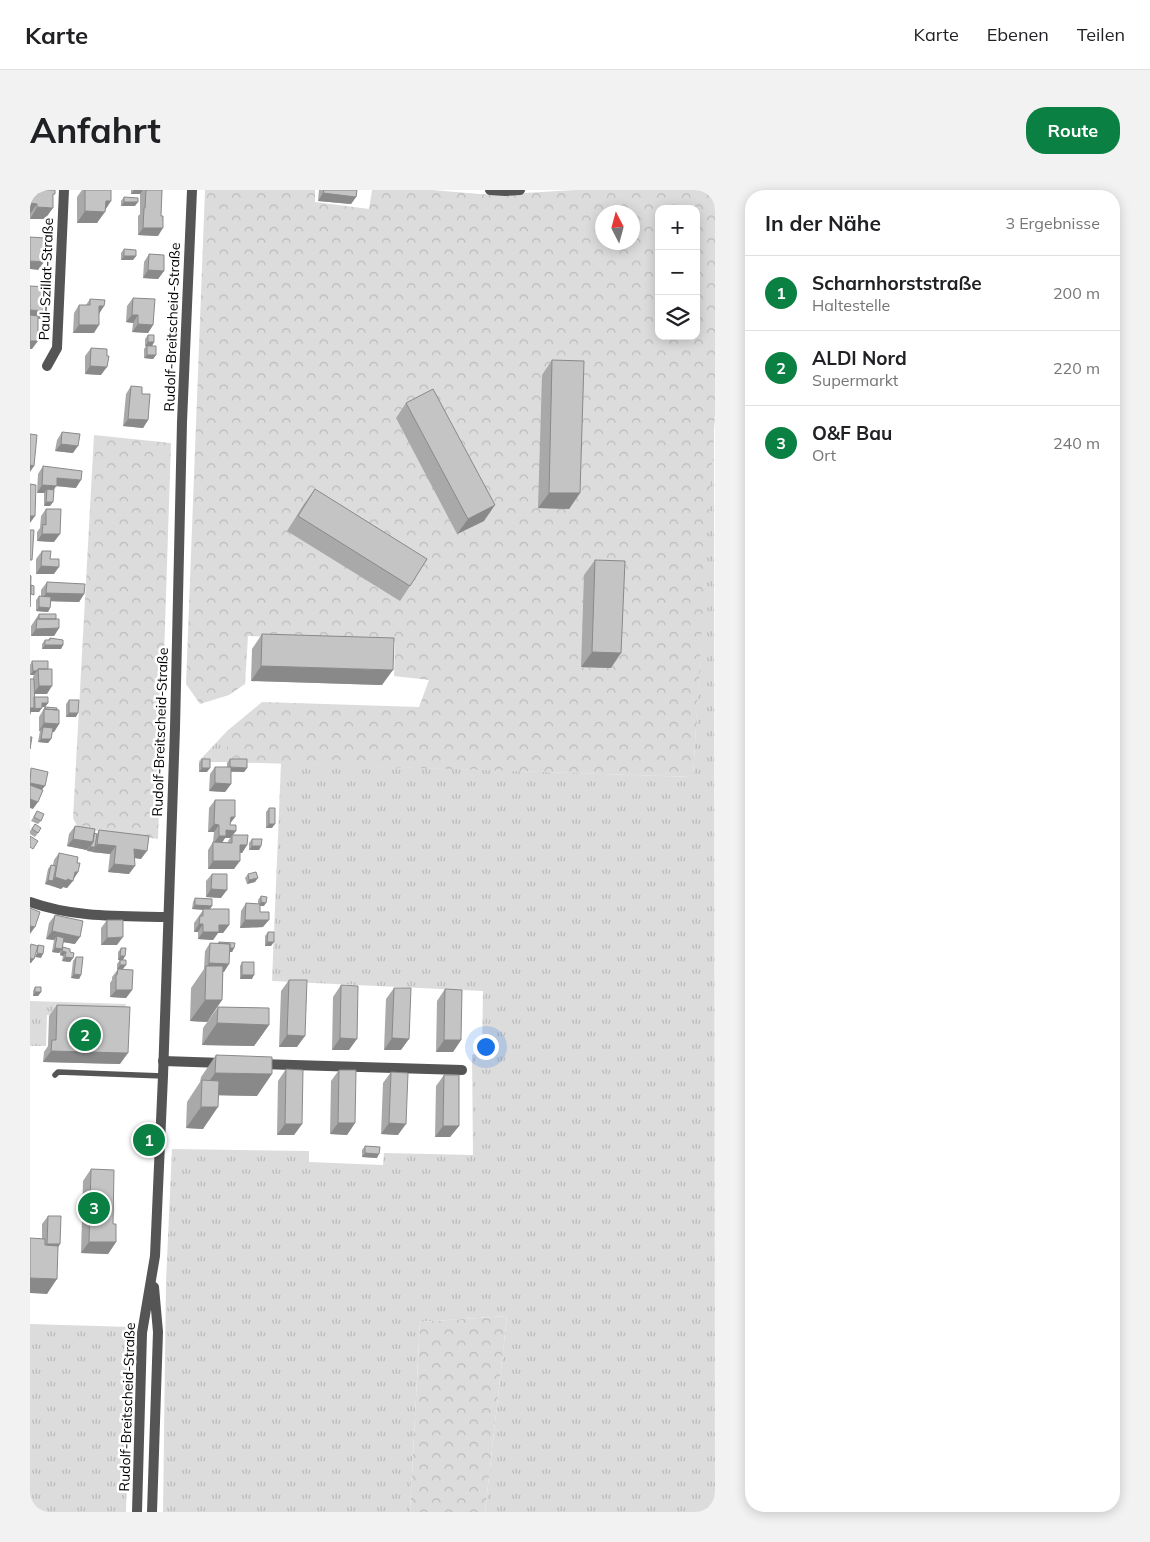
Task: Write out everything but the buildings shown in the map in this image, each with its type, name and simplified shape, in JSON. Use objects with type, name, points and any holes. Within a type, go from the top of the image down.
[{"type":"street","name":"Paul-Szillat-Straße","points":[[47,366],[57,348],[64,190]]},
{"type":"street","name":"Rudolf-Breitscheid-Straße","points":[[152,1512],[158,1332],[153,1274],[163,1076],[175,728],[182,422],[192,190]]},
{"type":"street","points":[[490,190],[520,190]]},
{"type":"street","points":[[30,902],[43,907],[86,915],[168,917]]},
{"type":"street","points":[[163,1060],[232,1063]]},
{"type":"street","points":[[250,1063],[462,1070]]},
{"type":"street","name":"Rudolf-Breitscheid-Straße","points":[[137,1512],[142,1332],[153,1274]]},
{"type":"lane","points":[[55,1075],[58,1072],[163,1076]]},
{"type":"green space","points":[[205,190],[315,190],[315,202],[369,209],[372,190],[432,190],[492,195],[575,190],[715,190],[715,414],[693,777],[227,762],[227,731],[262,702],[419,707],[429,680],[394,676],[395,642],[248,636],[245,684],[229,695],[200,704],[186,684]]},
{"type":"green space","points":[[714,414],[715,1512],[485,1512],[507,1316],[420,1322],[410,1512],[163,1512],[166,1282],[172,1149],[309,1151],[309,1162],[383,1165],[384,1153],[473,1155],[472,1055],[482,1050],[483,991],[272,981],[281,763],[693,777]]},
{"type":"green space","points":[[94,435],[171,443],[158,839],[78,828],[73,818]]},
{"type":"green space","points":[[227,731],[227,762],[198,762]]},
{"type":"green space","points":[[30,1001],[126,1004],[123,1017],[47,1015],[46,1046],[30,1046]]},
{"type":"green space","points":[[507,1316],[485,1512],[410,1512],[420,1322]]},
{"type":"green space","points":[[30,1324],[131,1327],[126,1512],[30,1512]]},
{"type":"place","name":"ALDI Nord","points":[[85,1035]]},
{"type":"place","name":"Scharnhorststraße","points":[[149,1140]]},
{"type":"place","name":"O&F Bau","points":[[94,1208]]}]
